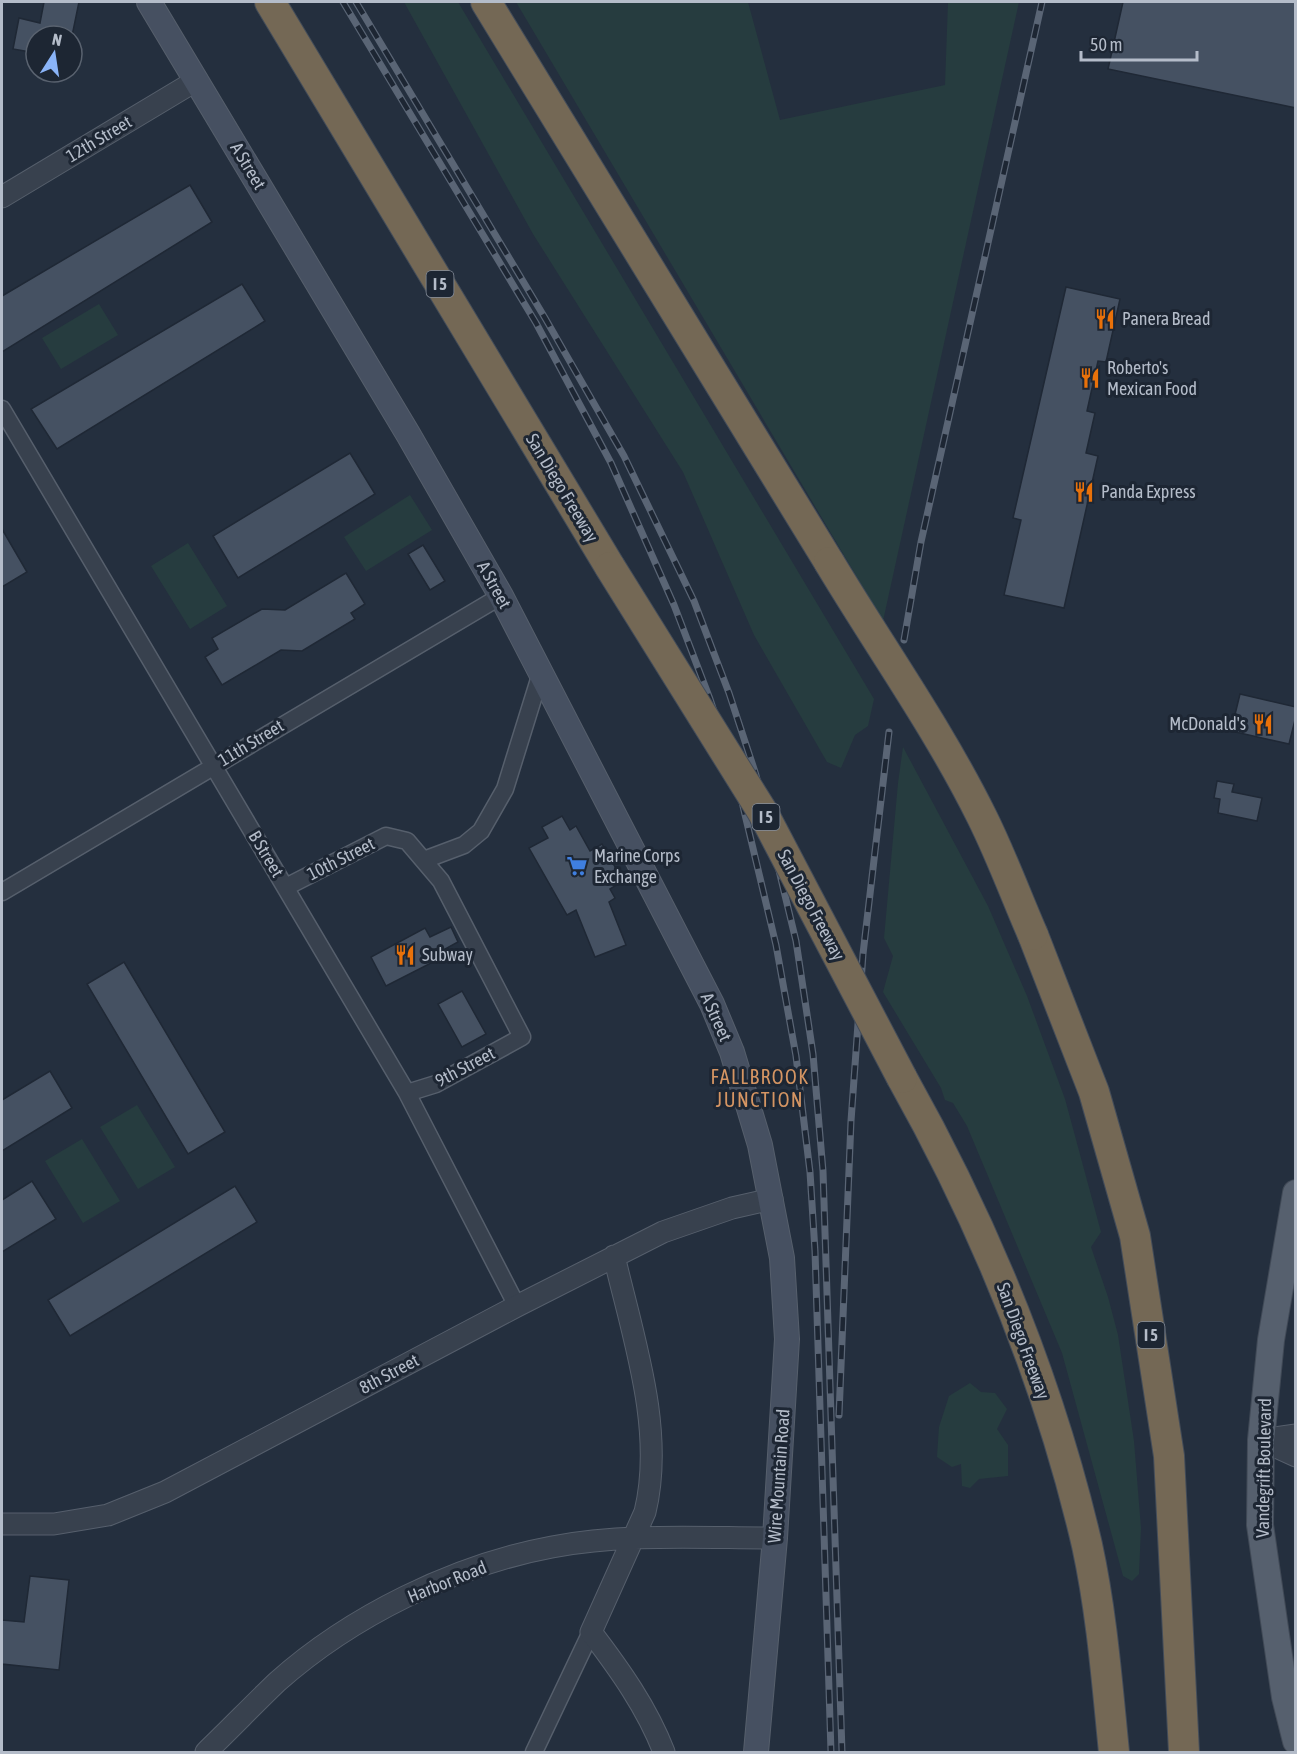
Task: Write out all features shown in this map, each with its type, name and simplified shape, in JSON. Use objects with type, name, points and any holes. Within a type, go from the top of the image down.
[{"type":"highway","name":"San Diego Freeway","points":[[270,2],[610,567],[762,811],[902,1078],[941,1147],[1022,1329],[1069,1472],[1087,1547],[1103,1637],[1114,1752]]},
{"type":"highway","name":"I 5","points":[[486,2],[898,672],[983,818],[1033,935],[1094,1092],[1135,1236],[1169,1455],[1184,1752]]},
{"type":"main road","name":"A Street","points":[[149,2],[408,434],[501,596],[712,1004],[732,1052],[760,1145],[772,1199]]},
{"type":"main road","name":"Vandegrift Boulevard","points":[[1296,1193],[1270,1340],[1261,1440],[1260,1525],[1285,1697],[1296,1741]]},
{"type":"main road","name":"Wire Mountain Road","points":[[756,1752],[775,1538],[788,1339],[782,1258],[772,1199]]},
{"type":"street","name":"12th Street","points":[[2,197],[197,80]]},
{"type":"street","name":"B Street","points":[[2,409],[407,1093],[517,1306]]},
{"type":"street","name":"11th Street","points":[[2,892],[501,596]]},
{"type":"street","points":[[424,860],[464,844],[481,831],[505,789],[541,673]]},
{"type":"street","name":"10th Street","points":[[286,887],[386,836],[407,841],[424,860]]},
{"type":"street","name":"9th Street","points":[[407,1093],[436,1084],[522,1037],[441,881],[424,860]]},
{"type":"street","name":"8th Street","points":[[2,1524],[54,1524],[108,1515],[165,1492],[517,1306],[663,1232],[732,1208],[772,1199]]},
{"type":"street","points":[[534,1752],[645,1512],[651,1491],[650,1425],[643,1379],[614,1256]]},
{"type":"street","points":[[1261,1440],[1296,1435]]},
{"type":"street","points":[[1261,1440],[1296,1456]]},
{"type":"street","name":"Harbor Road","points":[[206,1752],[278,1682],[340,1634],[429,1585],[468,1569],[553,1547],[633,1538],[775,1538]]},
{"type":"street","points":[[591,1632],[632,1689],[656,1732],[664,1752]]},
{"type":"green space","points":[[404,2],[458,2],[874,699],[868,726],[855,735],[841,768],[827,762],[754,635],[683,472],[533,234]]},
{"type":"green space","points":[[516,2],[748,2],[780,120],[945,85],[948,2],[1019,2],[883,621]]},
{"type":"green space","points":[[99,304],[118,335],[61,369],[42,338]]},
{"type":"green space","points":[[410,495],[432,530],[366,571],[344,537]]},
{"type":"green space","points":[[188,543],[227,606],[190,629],[151,566]]},
{"type":"green space","points":[[903,747],[988,906],[1027,996],[1065,1099],[1101,1232],[1091,1247],[1118,1335],[1134,1441],[1141,1528],[1139,1574],[1132,1581],[1123,1576],[1062,1353],[967,1126],[953,1103],[945,1100],[941,1088],[883,992],[893,956],[884,938]]},
{"type":"green space","points":[[137,1105],[175,1167],[138,1189],[100,1127]]},
{"type":"green space","points":[[82,1139],[120,1201],[83,1223],[45,1161]]},
{"type":"green space","points":[[970,1383],[981,1392],[995,1393],[1007,1409],[997,1429],[1008,1445],[1008,1476],[979,1479],[970,1488],[962,1486],[961,1464],[952,1467],[937,1457],[939,1427],[949,1396]]},
{"type":"building","points":[[44,2],[79,2],[74,24],[24,24],[24,51],[13,49],[19,18],[40,23]]},
{"type":"building","points":[[1123,2],[1296,2],[1296,108],[1108,69]]},
{"type":"building","points":[[190,185],[212,222],[2,352],[2,296]]},
{"type":"building","points":[[242,284],[265,321],[57,449],[31,409]]},
{"type":"building","points":[[1066,287],[1120,299],[1106,362],[1098,361],[1087,411],[1095,413],[1086,453],[1098,456],[1064,608],[1004,595],[1021,520],[1013,518]]},
{"type":"building","points":[[350,453],[375,494],[238,578],[213,536]]},
{"type":"building","points":[[2,529],[27,572],[2,587]]},
{"type":"building","points":[[423,545],[445,581],[430,590],[408,554]]},
{"type":"building","points":[[346,573],[365,604],[351,613],[355,619],[302,651],[281,650],[222,685],[205,657],[218,649],[212,638],[262,609],[285,610]]},
{"type":"building","name":"McDonald's","points":[[1240,694],[1296,707],[1289,744],[1231,731]]},
{"type":"building","points":[[1217,781],[1234,784],[1232,792],[1262,798],[1257,821],[1218,813],[1220,799],[1214,798]]},
{"type":"building","name":"Marine Corps Exchange","points":[[562,816],[570,830],[576,826],[590,851],[602,844],[623,881],[610,889],[615,898],[609,902],[626,945],[595,957],[576,910],[567,915],[529,848],[548,838],[542,827]]},
{"type":"building","name":"Subway","points":[[451,927],[458,942],[436,954],[439,959],[386,986],[371,957],[425,928],[430,937]]},
{"type":"building","points":[[124,962],[225,1132],[188,1154],[87,984]]},
{"type":"building","points":[[462,991],[486,1034],[462,1047],[438,1004]]},
{"type":"building","points":[[50,1071],[72,1108],[2,1151],[2,1100]]},
{"type":"building","points":[[32,1181],[56,1219],[2,1252],[2,1200]]},
{"type":"building","points":[[235,1186],[257,1222],[70,1336],[48,1300]]},
{"type":"building","points":[[30,1576],[69,1580],[59,1670],[2,1664],[2,1620],[24,1622]]},
{"type":"railway","points":[[343,2],[536,323],[611,463],[674,605],[710,699],[737,781],[776,945],[796,1056],[810,1172],[815,1251],[831,1752]]},
{"type":"railway","points":[[356,2],[545,318],[624,456],[694,601],[729,693],[756,775],[796,941],[813,1054],[823,1171],[842,1752]]},
{"type":"railway","points":[[904,640],[921,542],[1042,2]]},
{"type":"railway","points":[[839,1415],[851,1121],[863,954],[889,732]]},
{"type":"place","name":"Panera Bread","points":[[1105,319]]},
{"type":"place","name":"Roberto's Mexican Food","points":[[1090,378]]},
{"type":"place","name":"Panda Express","points":[[1084,492]]},
{"type":"place","name":"McDonald's","points":[[1263,724]]},
{"type":"place","name":"Marine Corps Exchange","points":[[577,866]]},
{"type":"place","name":"Subway","points":[[405,955]]},
{"type":"district","name":"FALLBROOK JUNCTION","points":[[760,1088]]}]
